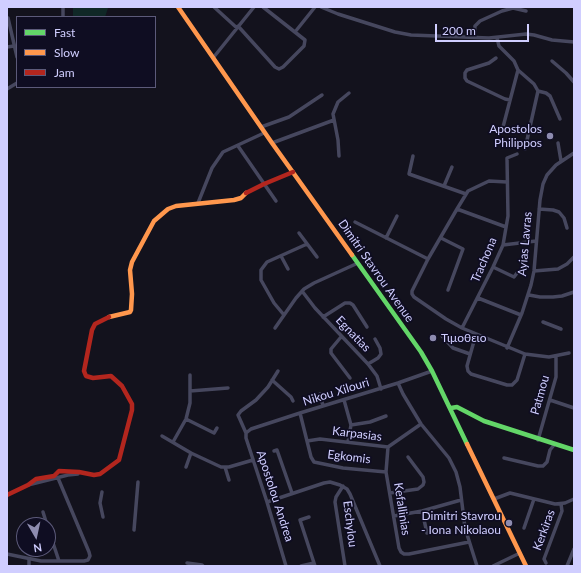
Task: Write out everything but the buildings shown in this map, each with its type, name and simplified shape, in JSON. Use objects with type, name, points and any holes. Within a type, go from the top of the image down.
[{"type":"street","name":"Dimitri Stavrou Avenue","points":[[178,7],[264,133],[421,352],[432,371],[526,566]]},
{"type":"street","points":[[214,7],[237,27],[275,67],[283,67],[305,45],[304,39],[263,7]]},
{"type":"street","points":[[213,58],[254,7]]},
{"type":"street","points":[[296,32],[315,7]]},
{"type":"street","points":[[324,8],[338,14],[407,34],[496,38],[518,34],[530,34],[548,39],[574,42]]},
{"type":"street","points":[[474,37],[475,26],[480,21],[502,11],[513,8],[526,11]]},
{"type":"street","points":[[8,18],[16,53]]},
{"type":"street","points":[[496,38],[499,46],[514,61],[518,70],[534,84],[538,91],[524,149]]},
{"type":"street","points":[[7,47],[14,46]]},
{"type":"street","points":[[496,58],[489,63],[467,71],[465,73],[465,78],[473,84],[510,100]]},
{"type":"street","points":[[552,61],[574,82]]},
{"type":"street","points":[[503,127],[518,70]]},
{"type":"street","points":[[7,89],[16,84]]},
{"type":"street","points":[[538,91],[546,93],[550,96],[560,119]]},
{"type":"street","points":[[339,156],[338,140],[333,114],[338,102],[349,93]]},
{"type":"street","points":[[261,127],[289,117],[322,95]]},
{"type":"street","points":[[272,143],[334,120]]},
{"type":"street","points":[[198,203],[212,168],[223,152],[264,133]]},
{"type":"street","points":[[558,143],[561,161]]},
{"type":"street","points":[[238,146],[276,201]]},
{"type":"street","name":"Ayias Lavras","points":[[507,348],[529,295],[534,271],[541,191],[544,181],[551,170],[561,161],[574,153]]},
{"type":"street","name":"Trachona","points":[[462,328],[503,245],[508,216],[507,158],[517,154]]},
{"type":"street","points":[[413,156],[409,174],[466,194]]},
{"type":"street","points":[[444,186],[452,167]]},
{"type":"street","points":[[52,478],[59,471],[79,472],[94,475],[107,470],[119,460],[132,410],[132,404],[122,386],[111,376],[93,378],[86,376],[85,362],[92,330],[95,324],[101,320],[130,312],[131,310],[132,294],[130,270],[132,262],[154,221],[168,209],[176,206],[241,198],[264,184],[293,172]]},
{"type":"street","points":[[507,182],[489,181],[468,191],[456,209],[428,259],[412,291],[412,294],[446,320],[507,348],[525,354],[538,356],[556,356],[569,353]]},
{"type":"street","points":[[456,209],[506,227]]},
{"type":"street","points":[[539,210],[553,210],[559,212],[563,216],[567,228]]},
{"type":"street","points":[[386,238],[397,216]]},
{"type":"street","points":[[355,222],[428,259]]},
{"type":"street","points":[[300,233],[317,257]]},
{"type":"street","points":[[441,238],[463,249],[448,290]]},
{"type":"street","points":[[503,245],[536,242]]},
{"type":"street","points":[[284,315],[274,303],[261,280],[260,275],[263,266],[267,262],[307,244]]},
{"type":"street","points":[[282,256],[288,269]]},
{"type":"street","points":[[534,271],[558,269],[565,266],[574,257]]},
{"type":"street","points":[[275,328],[302,291],[312,284],[358,263]]},
{"type":"street","points":[[493,267],[514,277],[517,273]]},
{"type":"street","name":"Egnatias","points":[[302,291],[341,336],[368,364],[377,376],[381,389]]},
{"type":"street","points":[[529,295],[536,297],[553,297],[574,292]]},
{"type":"street","points":[[478,298],[521,315]]},
{"type":"street","name":"Egnatias","points":[[324,317],[344,303],[350,302],[367,327]]},
{"type":"street","points":[[543,322],[561,329]]},
{"type":"street","points":[[476,334],[466,366],[469,372],[511,385],[515,384],[525,354]]},
{"type":"street","points":[[341,336],[331,349],[331,353],[350,378]]},
{"type":"street","points":[[442,336],[452,348],[470,354]]},
{"type":"street","name":"Egnatias","points":[[368,364],[378,358],[381,354],[380,348],[375,339]]},
{"type":"street","name":"Patmou","points":[[538,440],[557,374],[556,356]]},
{"type":"street","points":[[278,371],[272,380],[291,397],[293,401]]},
{"type":"street","name":"Nikou Xilouri","points":[[246,433],[251,429],[381,389],[432,371]]},
{"type":"street","points":[[173,442],[186,419],[190,403],[190,375]]},
{"type":"street","name":"Apostolou Andrea","points":[[272,380],[256,400],[238,415],[246,433],[246,438],[286,566]]},
{"type":"street","points":[[398,383],[421,424],[452,465],[458,479],[464,523],[477,566]]},
{"type":"street","points":[[190,391],[228,388]]},
{"type":"street","points":[[320,394],[323,406]]},
{"type":"street","points":[[344,400],[351,425],[348,442]]},
{"type":"street","points":[[550,400],[574,408]]},
{"type":"street","points":[[450,408],[457,407],[484,421],[538,440],[574,450]]},
{"type":"street","name":"Egkomis","points":[[300,413],[311,457],[316,463],[343,468],[386,472]]},
{"type":"street","points":[[351,425],[370,422],[386,416]]},
{"type":"street","points":[[186,419],[214,433],[217,428]]},
{"type":"street","name":"Karpasias","points":[[307,441],[320,439],[388,447],[421,424]]},
{"type":"street","points":[[162,436],[191,453],[214,464],[225,467],[253,460]]},
{"type":"street","points":[[504,458],[543,466],[547,462],[550,450],[554,445]]},
{"type":"street","name":"Kefallinias","points":[[388,447],[386,472],[399,548],[403,554],[470,542]]},
{"type":"street","points":[[274,451],[277,450],[292,493]]},
{"type":"street","points":[[186,466],[191,453]]},
{"type":"street","points":[[390,494],[418,489],[423,485],[423,477],[408,457]]},
{"type":"street","points":[[225,467],[229,480]]},
{"type":"street","points":[[7,495],[28,485],[36,479],[58,478],[78,474]]},
{"type":"street","points":[[7,554],[30,559],[59,561],[88,560],[90,556],[89,552],[58,478]]},
{"type":"street","points":[[134,530],[138,482]]},
{"type":"street","points":[[267,502],[326,482],[336,483],[343,486],[347,489],[351,497],[380,566]]},
{"type":"street","name":"Eschylou","points":[[343,486],[337,494],[335,502],[345,566]]},
{"type":"street","points":[[102,492],[100,503],[103,517]]},
{"type":"street","points":[[494,499],[510,493],[553,504],[561,504],[574,499]]},
{"type":"street","points":[[524,528],[534,499]]},
{"type":"street","points":[[394,516],[422,511],[461,500]]},
{"type":"street","name":"Kerkiras","points":[[546,563],[544,559],[562,511],[561,504]]},
{"type":"street","points":[[422,511],[427,533]]},
{"type":"street","points":[[43,512],[45,517]]},
{"type":"street","points":[[301,566],[315,565],[300,520],[309,517]]},
{"type":"street","points":[[567,566],[574,549]]},
{"type":"street","points":[[56,551],[59,561]]},
{"type":"street","points":[[493,566],[500,564],[520,553]]},
{"type":"street","points":[[29,566],[30,559]]},
{"type":"street","points":[[187,563],[202,564],[203,566]]},
{"type":"green space","points":[[73,7],[112,7],[108,8],[105,16],[73,16]]},
{"type":"traffic: fast","points":[[352,255],[421,352],[432,371],[467,444]]},
{"type":"traffic: fast","points":[[451,408],[457,407],[484,421],[574,450]]},
{"type":"traffic: slow","points":[[178,7],[352,255]]},
{"type":"traffic: slow","points":[[109,317],[130,312],[131,310],[132,294],[130,270],[132,262],[154,221],[168,209],[176,206],[234,200],[241,198],[246,193]]},
{"type":"traffic: slow","points":[[467,444],[526,566]]},
{"type":"traffic: jam","points":[[246,193],[293,172]]},
{"type":"traffic: jam","points":[[7,495],[28,485],[36,479],[54,476],[59,471],[79,472],[94,475],[100,474],[119,460],[132,410],[132,404],[122,386],[111,376],[93,378],[86,376],[84,371],[92,330],[95,324],[109,317]]},
{"type":"place","name":"Apostolos Philippos","points":[[550,136]]},
{"type":"place","name":"Τιμοθειο","points":[[433,338]]},
{"type":"place","name":"Dimitri Stavrou - Iona Nikolaou","points":[[509,523]]}]
